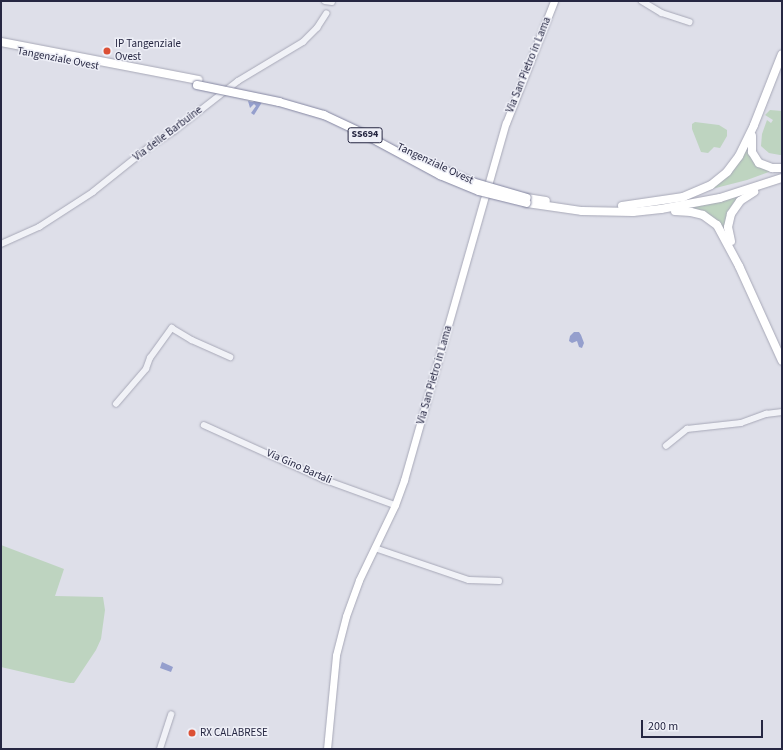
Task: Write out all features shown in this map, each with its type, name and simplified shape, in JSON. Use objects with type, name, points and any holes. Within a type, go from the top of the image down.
[{"type":"highway","name":"Tangenziale Ovest","points":[[1,42],[197,83]]},
{"type":"highway","name":"Tangenziale Ovest","points":[[1,48],[273,95],[316,107],[355,124],[446,172],[527,200],[582,211],[633,212],[676,207],[706,202],[782,180]]},
{"type":"highway","points":[[622,206],[683,198],[711,185],[734,163],[754,125],[782,54]]},
{"type":"highway","points":[[754,125],[751,147],[755,158],[766,167],[782,168]]},
{"type":"highway","name":"Tangenziale Ovest","points":[[527,200],[581,205],[622,206],[670,203],[709,196],[762,181],[782,173]]},
{"type":"highway","points":[[739,266],[728,232],[731,214],[737,205],[749,194],[782,180]]},
{"type":"highway","points":[[633,212],[645,213],[684,211],[703,215],[717,225],[739,266],[782,361]]},
{"type":"main road","name":"Via San Pietro in Lama","points":[[327,749],[332,690],[340,636],[352,597],[395,505],[412,454],[506,123],[554,1]]},
{"type":"street","points":[[325,1],[332,2]]},
{"type":"street","points":[[642,1],[662,13],[690,22]]},
{"type":"street","name":"Via delle Barbuine","points":[[1,244],[39,227],[99,188],[148,148],[174,131],[238,82],[303,42],[317,28],[326,14]]},
{"type":"street","points":[[116,404],[146,369],[150,358],[172,328],[198,343],[230,357]]},
{"type":"street","points":[[666,446],[687,429],[741,423],[766,414],[782,412]]},
{"type":"street","name":"Via Gino Bartali","points":[[204,425],[323,479],[395,505]]},
{"type":"street","points":[[375,548],[469,580],[499,581]]},
{"type":"street","points":[[160,749],[171,715]]},
{"type":"green space","points":[[770,110],[782,111],[782,155],[769,153],[761,146],[762,134],[767,120],[771,123],[773,120],[765,115]]},
{"type":"green space","points":[[695,122],[719,125],[727,130],[727,136],[720,148],[714,147],[708,153],[701,152],[692,129],[692,124]]},
{"type":"green space","points":[[748,146],[748,149],[774,170],[747,180],[704,191]]},
{"type":"green space","points":[[744,195],[734,202],[728,211],[725,222],[725,232],[687,208]]},
{"type":"green space","points":[[1,545],[64,569],[55,596],[103,597],[105,610],[101,639],[96,650],[74,683],[1,667]]},
{"type":"water","points":[[257,98],[264,99],[254,115],[251,113],[256,106],[254,104],[250,108],[248,101],[253,102]]},
{"type":"water","points":[[574,332],[579,332],[581,335],[584,343],[582,348],[579,347],[577,341],[572,343],[569,341],[570,336]]},
{"type":"water","points":[[162,662],[173,667],[171,672],[160,668]]},
{"type":"place","name":"IP Tangenziale Ovest","points":[[107,51]]},
{"type":"place","name":"RX CALABRESE","points":[[192,733]]}]
